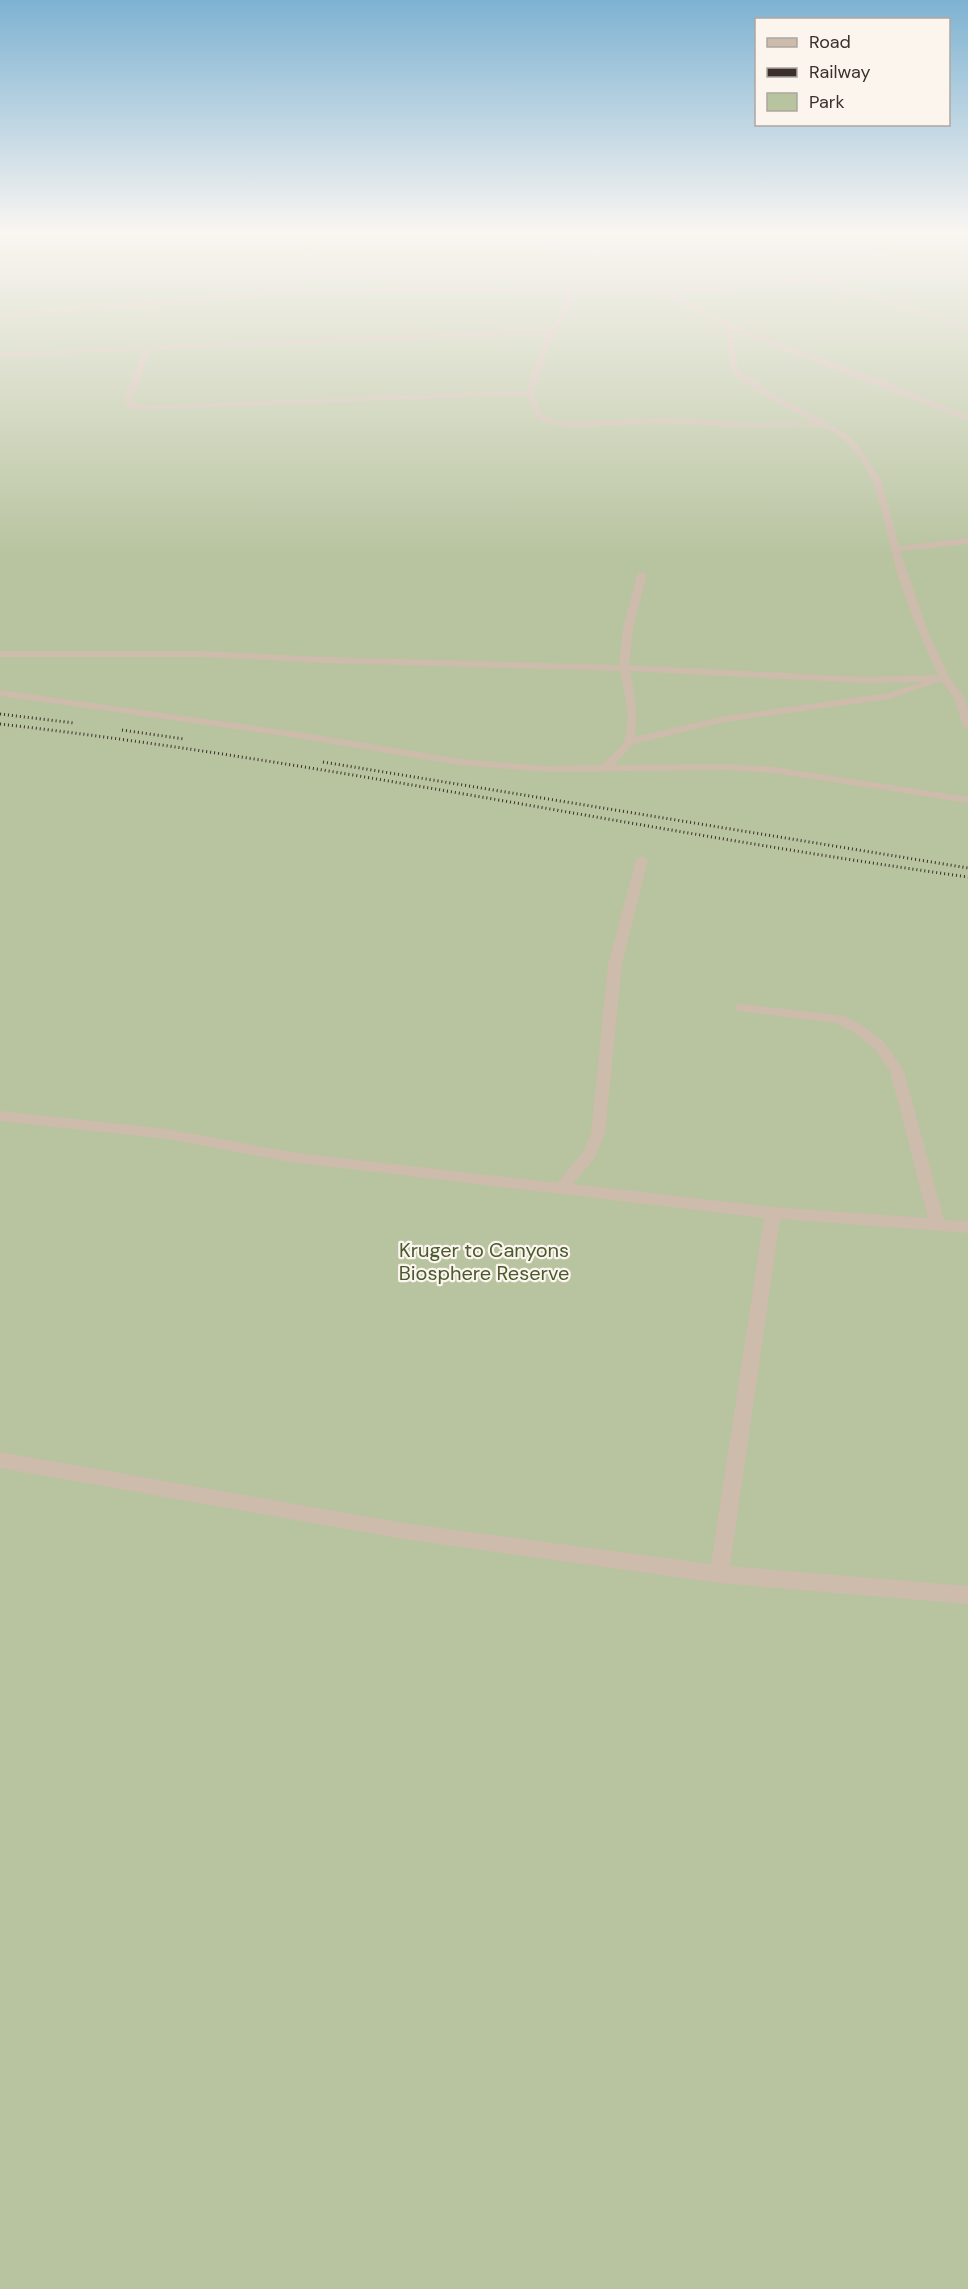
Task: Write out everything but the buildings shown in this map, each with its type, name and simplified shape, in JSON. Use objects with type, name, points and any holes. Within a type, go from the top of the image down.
[{"type":"street","points":[[0,355],[328,340]]},
{"type":"street","points":[[548,340],[529,393],[540,418],[553,423],[656,420],[827,425]]},
{"type":"street","points":[[732,340],[734,366],[738,373],[766,394],[827,425],[853,445],[877,479],[895,549],[924,634],[944,678],[959,697],[968,726]]},
{"type":"street","points":[[766,340],[968,419]]},
{"type":"street","points":[[147,347],[128,401],[140,408],[529,393]]},
{"type":"street","points":[[0,364],[35,353]]},
{"type":"street","points":[[895,549],[968,541]]},
{"type":"street","points":[[606,767],[628,742],[632,718],[630,693],[624,668],[628,629],[642,575]]},
{"type":"street","points":[[0,654],[203,654],[325,660],[624,668],[862,680],[944,678]]},
{"type":"street","points":[[628,742],[725,719],[888,696],[910,691],[944,678]]},
{"type":"street","points":[[0,693],[291,734],[460,762],[536,769],[726,767],[774,770],[968,800]]},
{"type":"street","points":[[561,1188],[589,1155],[598,1134],[615,964],[642,860]]},
{"type":"street","points":[[742,1008],[839,1019],[857,1028],[880,1046],[897,1071],[938,1225]]},
{"type":"street","points":[[0,1116],[168,1134],[291,1157],[773,1213],[968,1227]]},
{"type":"street","points":[[718,1574],[773,1213]]},
{"type":"street","points":[[0,1460],[404,1531],[718,1574],[968,1595]]},
{"type":"green space","name":"Kruger to Canyons Biosphere Reserve","points":[[0,340],[968,340],[968,2289],[0,2289]]},
{"type":"railway","points":[[0,714],[74,723]]},
{"type":"railway","points":[[0,724],[243,757],[726,839],[968,877]]},
{"type":"railway","points":[[122,730],[184,739]]},
{"type":"railway","points":[[323,762],[968,868]]}]
